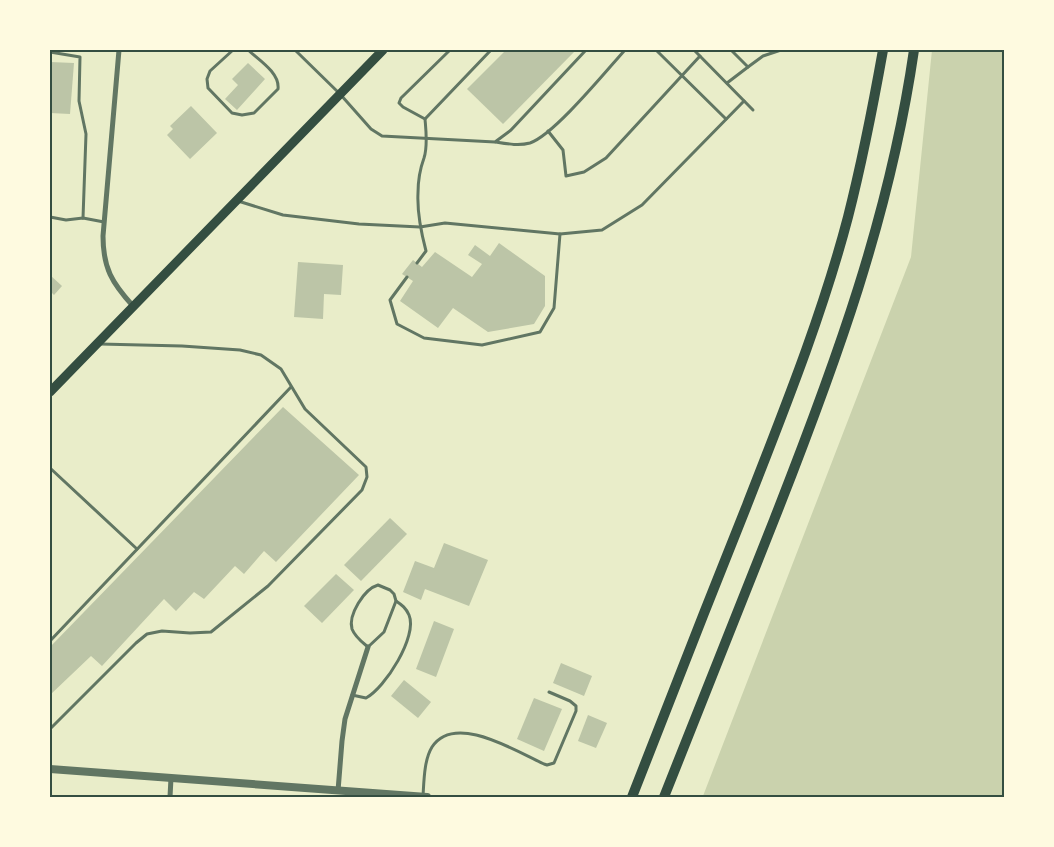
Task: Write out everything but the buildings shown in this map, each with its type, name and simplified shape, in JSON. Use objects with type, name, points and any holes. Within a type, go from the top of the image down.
[{"type":"highway","points":[[632,797],[809,343],[848,218],[863,154],[883,50]]},
{"type":"highway","points":[[664,797],[840,347],[875,236],[890,180],[914,50]]},
{"type":"main road","points":[[50,392],[383,50]]},
{"type":"street","points":[[120,50],[103,251],[108,271],[119,291],[133,306]]},
{"type":"street","points":[[338,791],[345,719],[368,647]]},
{"type":"street","points":[[50,769],[338,791],[352,794],[427,797]]},
{"type":"street","points":[[170,797],[171,778]]},
{"type":"lane","points":[[233,50],[210,71],[207,79],[208,88],[232,113],[242,115],[254,113],[278,89],[279,84],[273,73],[248,50]]},
{"type":"lane","points":[[295,50],[340,94],[371,129],[382,136],[518,145],[532,142],[555,126],[625,50]]},
{"type":"lane","points":[[425,119],[399,103],[401,98],[450,50]]},
{"type":"lane","points":[[417,263],[426,251],[420,227],[418,193],[426,138],[425,119],[491,50]]},
{"type":"lane","points":[[495,142],[511,130],[586,50]]},
{"type":"lane","points":[[656,50],[726,119]]},
{"type":"lane","points":[[694,50],[753,110]]},
{"type":"lane","points":[[731,50],[748,68]]},
{"type":"lane","points":[[727,83],[763,56],[781,50]]},
{"type":"lane","points":[[50,52],[80,56],[79,101],[86,134],[83,218]]},
{"type":"lane","points":[[548,131],[563,150],[566,176],[584,172],[606,158],[700,56]]},
{"type":"lane","points":[[235,200],[283,214],[358,224],[420,227],[445,223],[560,234],[602,230],[642,205],[744,101]]},
{"type":"lane","points":[[50,217],[66,220],[83,218],[104,222]]},
{"type":"lane","points":[[407,277],[390,300],[397,324],[424,338],[482,345],[540,332],[554,308],[560,234]]},
{"type":"lane","points":[[50,728],[147,634],[162,631],[211,632],[268,586],[362,490],[367,477],[366,467],[305,409],[281,369],[261,355],[240,350],[159,344],[96,344]]},
{"type":"lane","points":[[50,640],[291,386]]},
{"type":"lane","points":[[50,468],[137,548]]},
{"type":"lane","points":[[378,585],[390,590],[394,594],[396,601],[384,632],[368,647],[357,638],[352,629],[352,618],[365,592],[378,585]]},
{"type":"lane","points":[[352,695],[366,698],[372,695],[393,672],[407,638],[410,617],[404,606],[396,601]]},
{"type":"lane","points":[[423,797],[426,770],[432,748],[443,738],[455,732],[464,732],[490,739],[544,764],[554,763],[576,711],[576,706],[570,701],[549,692]]},
{"type":"green space","points":[[932,50],[1004,50],[1004,797],[703,796],[911,257]]}]
